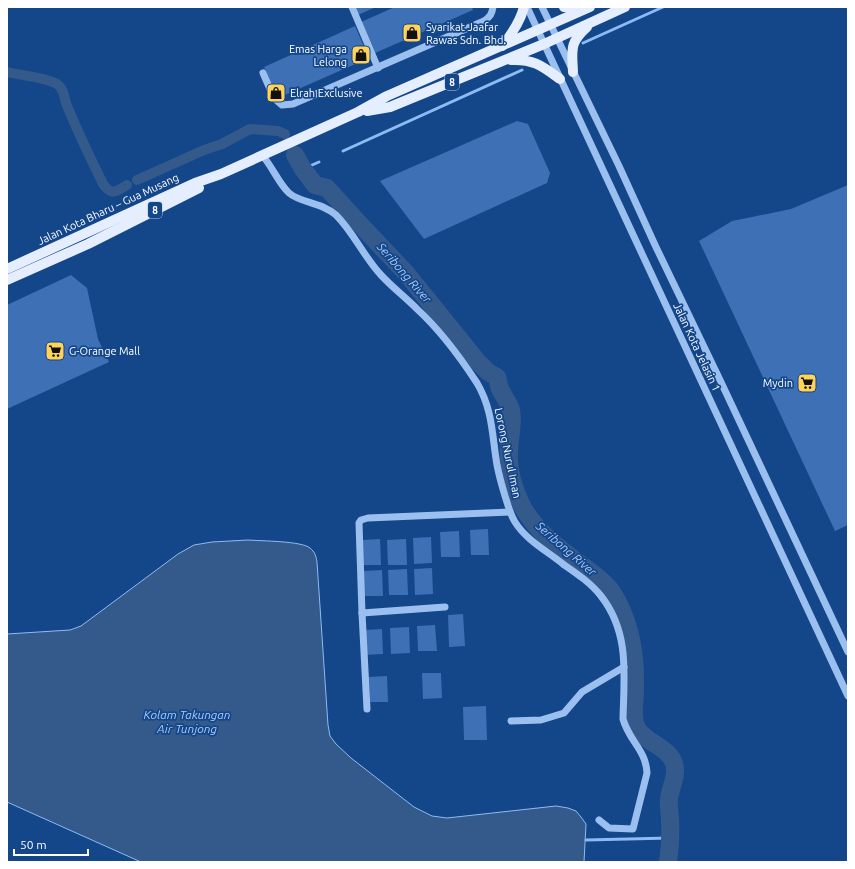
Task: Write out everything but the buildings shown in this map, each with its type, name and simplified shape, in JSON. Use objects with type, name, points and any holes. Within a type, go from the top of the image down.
[{"type":"main road","points":[[501,47],[510,36],[526,7]]},
{"type":"main road","points":[[564,7],[589,8]]},
{"type":"main road","name":"Jalan Kota Bharu – Gua Musang","points":[[358,112],[390,107],[544,44],[625,7]]},
{"type":"main road","name":"Jalan Kota Bharu – Gua Musang","points":[[7,269],[195,183],[221,174],[358,112],[387,96],[589,8]]},
{"type":"main road","points":[[573,72],[573,44],[580,34],[593,22]]},
{"type":"main road","points":[[506,60],[533,62],[541,65],[560,79]]},
{"type":"main road","name":"Jalan Kota Bharu – Gua Musang","points":[[7,280],[88,244],[209,183],[221,174]]},
{"type":"street","points":[[352,7],[378,68]]},
{"type":"street","points":[[263,73],[274,98],[282,105],[292,104],[484,21],[489,17],[493,7]]},
{"type":"street","name":"Jalan Kota Jelasin 1","points":[[526,7],[848,696]]},
{"type":"street","points":[[542,7],[848,652]]},
{"type":"street","name":"Lorong Nurul Iman","points":[[262,155],[269,162],[289,194],[324,207],[335,214],[345,225],[380,274],[418,309],[438,330],[485,397],[490,415],[497,465],[510,512],[516,523],[526,535],[586,581],[601,595],[610,610],[619,631],[624,653],[623,718],[625,728],[644,755],[647,765],[647,773],[633,830],[609,828],[599,820]]},
{"type":"street","points":[[367,709],[358,527],[361,520],[368,518],[510,512]]},
{"type":"street","points":[[362,613],[445,607]]},
{"type":"street","points":[[511,721],[541,720],[564,712],[582,692],[624,667]]},
{"type":"water","name":"Kolam Takungan Air Tunjong","points":[[248,540],[299,544],[310,548],[315,554],[317,562],[328,725],[330,736],[336,744],[351,758],[414,807],[432,816],[447,818],[556,806],[576,811],[586,824],[584,862],[141,862],[7,802],[7,634],[70,630],[81,626],[178,554],[194,545],[212,542]]},
{"type":"waterway","points":[[583,43],[663,7]]},
{"type":"waterway","points":[[343,151],[522,70]]},
{"type":"waterway","points":[[7,72],[47,80],[57,84],[62,90],[79,134],[103,184],[106,188],[114,192],[127,185]]},
{"type":"waterway","points":[[137,180],[204,150],[222,144],[250,129],[278,131],[285,134]]},
{"type":"waterway","name":"Seribong River","points":[[295,155],[315,185],[327,188],[406,273],[477,361],[488,372],[497,377],[500,389],[509,404],[512,415],[509,465],[516,492],[521,504],[540,531],[602,581],[612,592],[618,603],[628,627],[633,652],[635,678],[635,723],[638,730],[644,736],[669,755],[673,761],[675,769],[675,776],[669,801],[670,846],[668,862]]},
{"type":"waterway","points":[[303,169],[319,162]]},
{"type":"waterway","points":[[586,840],[670,838]]},
{"type":"place","name":"Syarikat Jaafar Rawas Sdn. Bhd.","points":[[412,33]]},
{"type":"place","name":"Emas Harga Lelong","points":[[361,55]]},
{"type":"place","name":"Elrah Exclusive","points":[[276,93]]},
{"type":"place","name":"G-Orange Mall","points":[[55,351]]},
{"type":"place","name":"Mydin","points":[[807,383]]}]
